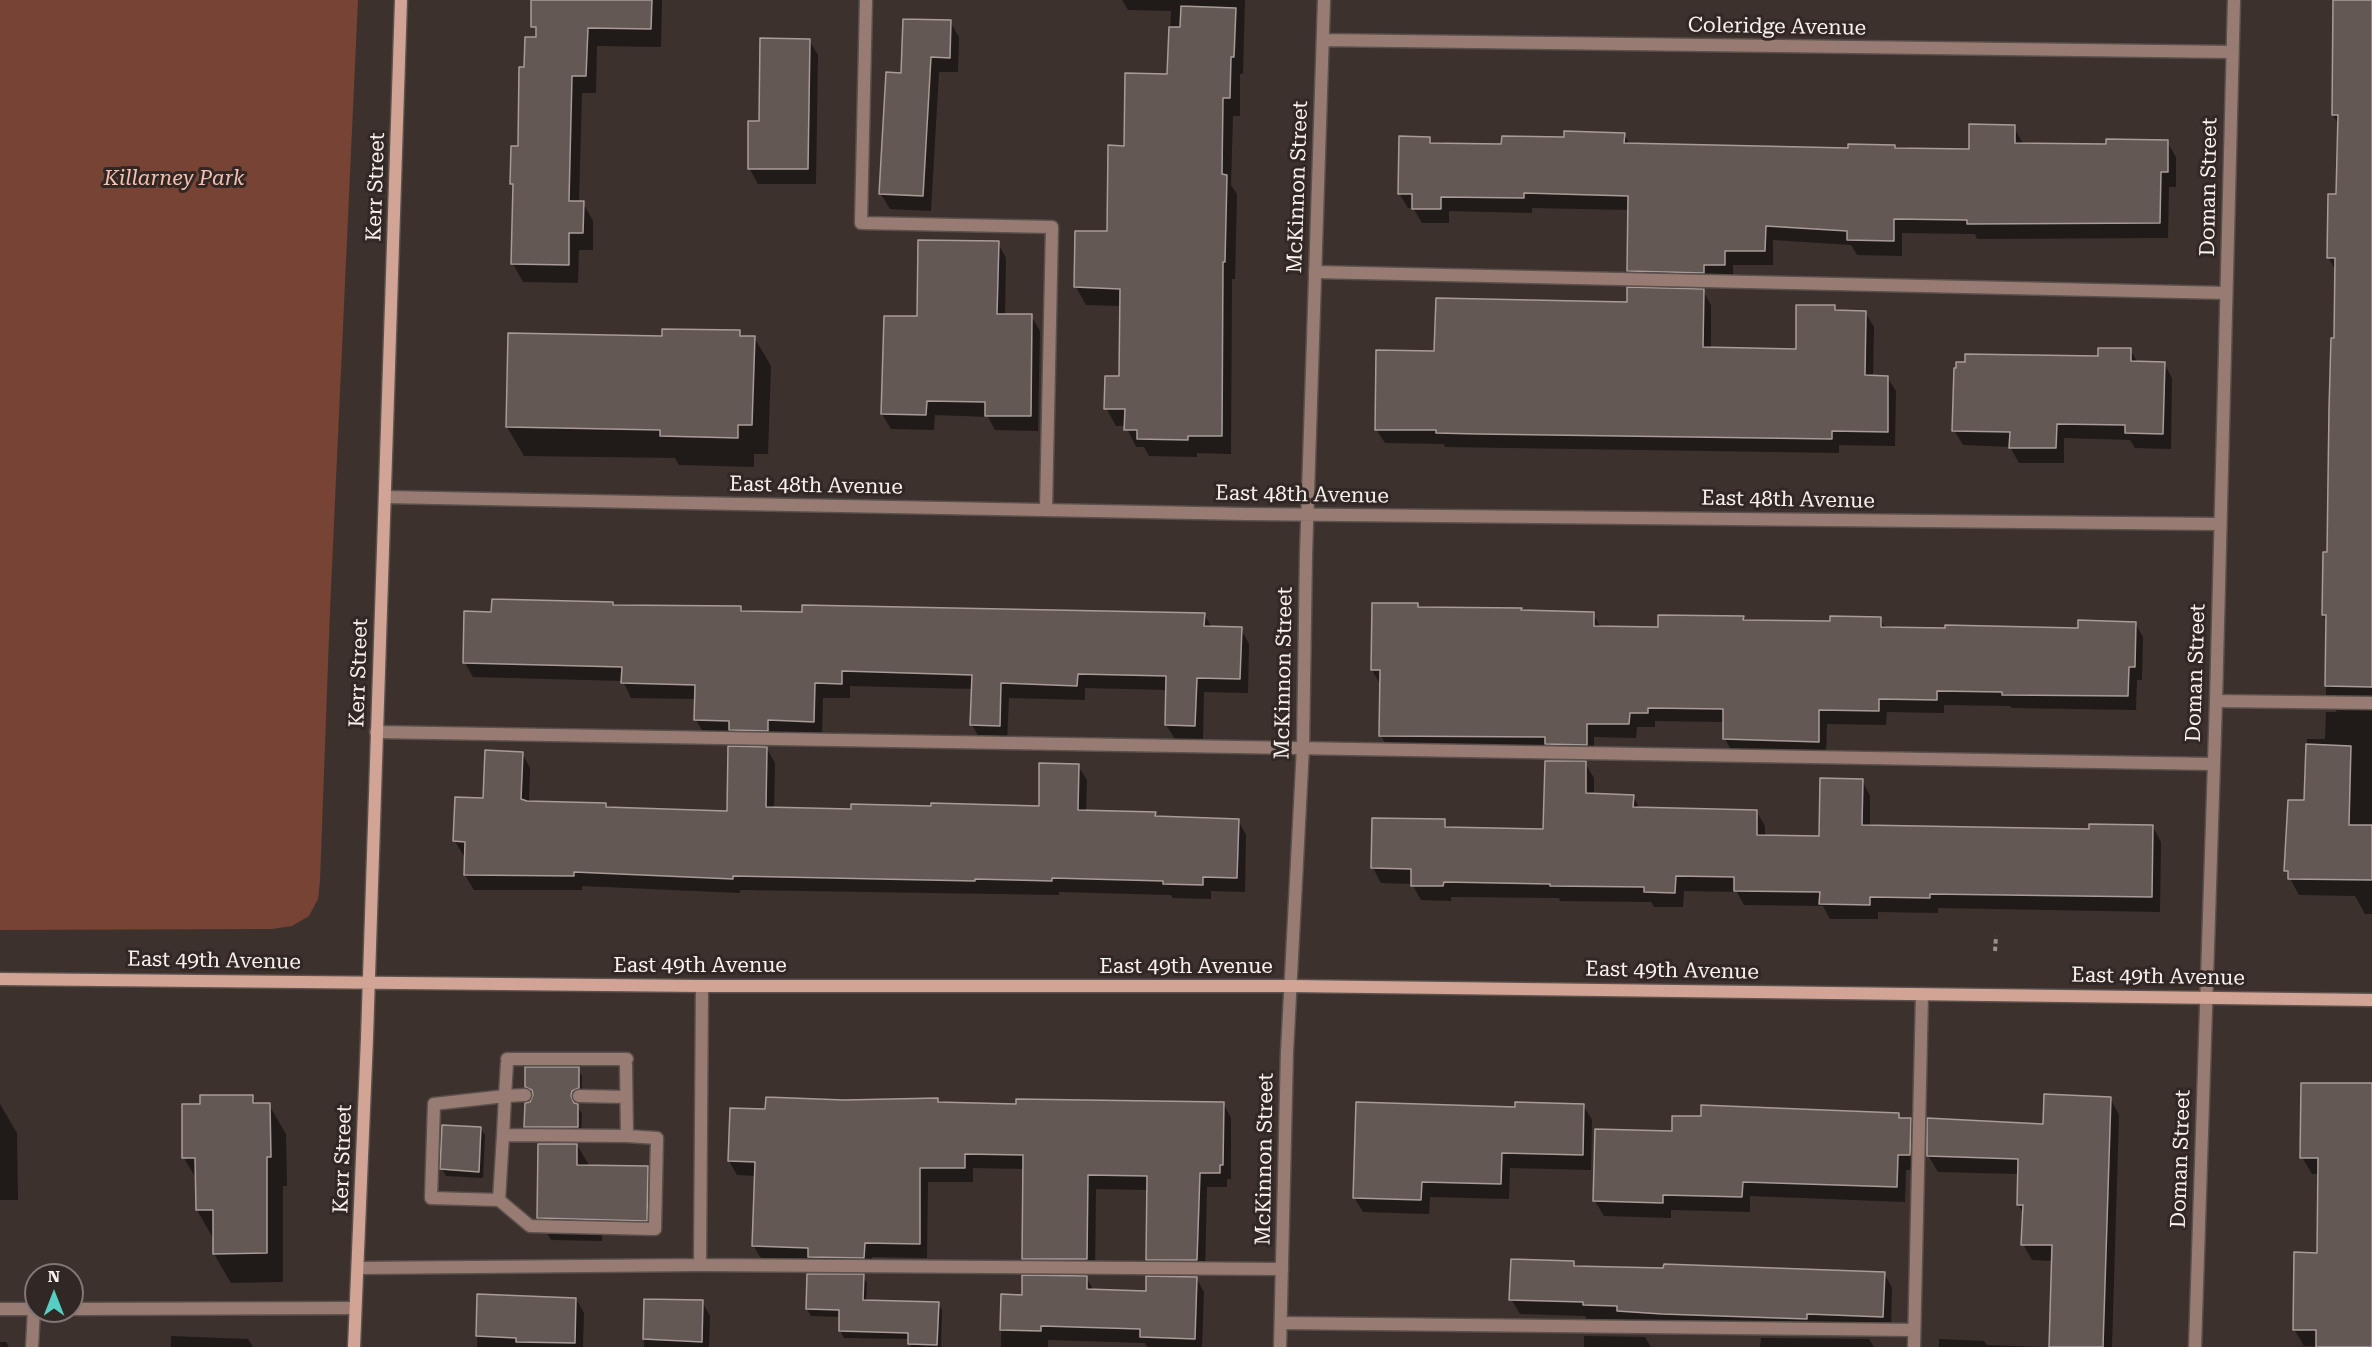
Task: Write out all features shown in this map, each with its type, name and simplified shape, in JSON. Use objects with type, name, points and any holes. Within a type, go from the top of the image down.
[{"type":"street","name":"Kerr Street","points":[[354,1347],[369,981],[401,0]]},
{"type":"street","points":[[866,0],[861,223],[1052,227],[1046,509]]},
{"type":"street","name":"McKinnon Street","points":[[1280,1347],[1291,986],[1304,747],[1307,514],[1324,0]]},
{"type":"street","name":"Doman Street","points":[[2195,1347],[2216,701],[2234,0]]},
{"type":"street","name":"Coleridge Avenue","points":[[1323,40],[2232,52]]},
{"type":"street","points":[[1315,272],[2226,293]]},
{"type":"street","name":"East 48th Avenue","points":[[385,497],[1307,514],[2219,524]]},
{"type":"street","points":[[2216,701],[2372,703]]},
{"type":"street","points":[[376,732],[2213,764]]},
{"type":"street","name":"East 49th Avenue","points":[[0,979],[702,986],[1291,986],[2372,1000]]},
{"type":"street","points":[[700,1265],[702,986]]},
{"type":"street","points":[[1914,1347],[1922,994]]},
{"type":"street","points":[[499,1200],[507,1061],[627,1062],[627,1136]]},
{"type":"street","points":[[503,1135],[657,1138],[655,1229],[530,1226],[499,1200],[431,1198],[434,1104],[525,1095]]},
{"type":"street","points":[[579,1096],[626,1097]]},
{"type":"street","points":[[358,1268],[700,1265],[1282,1269]]},
{"type":"street","points":[[84,1309],[356,1308]]},
{"type":"street","points":[[0,1309],[24,1309]]},
{"type":"street","points":[[32,1347],[34,1323]]},
{"type":"street","points":[[1281,1323],[1914,1329]]},
{"type":"path","points":[[1995,951],[1996,936]]},
{"type":"green space","name":"Killarney Park","points":[[0,0],[358,0],[320,881],[318,899],[309,916],[292,926],[272,929],[0,930]]},
{"type":"building","points":[[531,0],[652,0],[651,29],[588,28],[586,76],[572,76],[569,201],[584,201],[583,233],[569,233],[569,265],[511,264],[513,184],[510,184],[511,146],[518,146],[519,67],[524,67],[525,37],[536,37],[536,27],[531,27]]},
{"type":"building","points":[[2333,0],[2372,0],[2372,687],[2325,686],[2326,615],[2322,615],[2323,552],[2327,552],[2329,409],[2331,338],[2334,338],[2335,258],[2327,258],[2328,194],[2336,194],[2338,115],[2332,115]]},
{"type":"building","points":[[1181,6],[1236,8],[1230,98],[1223,98],[1222,174],[1227,175],[1225,262],[1223,262],[1222,436],[1188,436],[1188,440],[1137,439],[1137,430],[1124,430],[1125,409],[1104,409],[1105,376],[1119,376],[1120,289],[1074,287],[1075,231],[1107,231],[1108,145],[1124,146],[1125,73],[1167,74],[1169,27],[1180,27]]},
{"type":"building","points":[[903,19],[951,20],[950,58],[931,57],[923,196],[879,194],[886,72],[901,73]]},
{"type":"building","points":[[760,38],[810,39],[808,169],[748,169],[748,121],[759,121]]},
{"type":"building","points":[[1969,124],[2015,125],[2015,143],[2106,144],[2106,139],[2168,140],[2168,172],[2161,172],[2160,223],[1967,224],[1967,220],[1894,219],[1894,241],[1847,240],[1847,231],[1766,226],[1765,251],[1725,251],[1725,265],[1704,265],[1704,273],[1627,271],[1628,196],[1524,193],[1524,198],[1441,197],[1441,209],[1412,209],[1412,194],[1398,194],[1399,136],[1430,137],[1430,143],[1501,144],[1502,136],[1564,137],[1564,131],[1625,133],[1624,143],[1848,148],[1848,144],[1895,145],[1895,148],[1969,149]]},
{"type":"building","points":[[918,240],[999,241],[997,314],[1032,314],[1031,416],[985,416],[985,402],[927,401],[926,415],[881,414],[884,316],[917,316]]},
{"type":"building","points":[[1627,287],[1704,289],[1703,347],[1796,349],[1796,305],[1835,305],[1835,310],[1866,311],[1865,375],[1888,376],[1888,432],[1832,431],[1832,439],[1478,434],[1436,433],[1436,430],[1375,430],[1376,350],[1434,351],[1436,298],[1627,302]]},
{"type":"building","points":[[662,329],[740,330],[740,336],[755,336],[752,425],[738,425],[738,438],[660,436],[660,430],[506,427],[508,333],[662,336]]},
{"type":"building","points":[[2098,348],[2131,348],[2131,361],[2165,362],[2163,434],[2125,433],[2125,425],[2057,424],[2056,448],[2009,448],[2010,432],[1952,431],[1954,368],[1956,368],[1956,362],[1965,362],[1965,354],[2098,356]]},
{"type":"building","points":[[492,599],[613,602],[613,605],[741,606],[741,611],[802,612],[802,605],[1205,613],[1204,626],[1242,627],[1240,679],[1197,678],[1195,726],[1165,725],[1166,676],[1078,674],[1077,686],[1001,683],[1000,726],[970,725],[972,675],[842,671],[842,684],[815,683],[814,722],[768,720],[768,731],[729,730],[729,721],[694,720],[695,685],[621,683],[622,667],[463,663],[464,611],[491,612]]},
{"type":"building","points":[[1372,603],[1418,603],[1418,607],[1522,608],[1521,610],[1594,612],[1594,626],[1658,627],[1658,615],[1744,616],[1743,620],[1830,621],[1830,616],[1881,617],[1881,627],[1945,628],[1945,625],[2078,628],[2078,620],[2136,622],[2135,667],[2129,667],[2128,696],[2002,695],[2002,692],[1937,691],[1937,700],[1879,699],[1879,711],[1819,710],[1819,742],[1723,739],[1723,709],[1648,708],[1648,713],[1630,713],[1629,724],[1587,724],[1587,745],[1545,744],[1545,737],[1379,736],[1380,670],[1371,670]]},
{"type":"building","points":[[2306,744],[2351,746],[2349,825],[2372,825],[2372,880],[2288,879],[2288,871],[2284,871],[2288,800],[2304,800]]},
{"type":"building","points":[[728,746],[767,747],[766,807],[851,809],[851,804],[931,806],[931,803],[1039,806],[1039,763],[1079,764],[1078,810],[1156,812],[1155,816],[1239,819],[1237,878],[1203,877],[1203,885],[1163,884],[1163,881],[1052,878],[1052,881],[975,879],[975,881],[733,876],[733,879],[574,872],[574,876],[464,875],[465,842],[453,841],[455,797],[483,798],[485,750],[523,752],[521,799],[527,801],[606,803],[606,807],[727,811]]},
{"type":"building","points":[[1545,761],[1586,761],[1586,793],[1634,795],[1633,807],[1757,810],[1757,835],[1819,836],[1820,778],[1863,779],[1862,825],[2089,829],[2089,824],[2153,825],[2152,897],[1930,894],[1930,898],[1870,897],[1870,905],[1819,904],[1820,892],[1734,891],[1734,877],[1676,876],[1675,893],[1644,892],[1644,887],[1550,886],[1550,884],[1444,882],[1443,886],[1411,886],[1411,869],[1371,868],[1372,818],[1445,819],[1445,827],[1543,829]]},
{"type":"building","points":[[525,1067],[579,1067],[579,1088],[572,1091],[571,1096],[574,1103],[578,1104],[578,1127],[524,1127],[525,1103],[530,1102],[533,1095],[532,1090],[525,1087]]},
{"type":"building","points":[[2301,1083],[2372,1083],[2372,1347],[2316,1347],[2316,1330],[2293,1330],[2294,1252],[2317,1253],[2318,1158],[2300,1158]]},
{"type":"building","points":[[2044,1094],[2111,1097],[2103,1347],[2049,1347],[2052,1245],[2021,1245],[2023,1205],[2017,1205],[2018,1159],[1927,1156],[1927,1118],[2043,1124]]},
{"type":"building","points":[[200,1095],[253,1095],[253,1103],[270,1103],[271,1157],[267,1157],[267,1253],[213,1254],[213,1210],[196,1210],[195,1158],[182,1158],[182,1104],[200,1104]]},
{"type":"building","points":[[766,1097],[844,1100],[938,1098],[938,1102],[1016,1104],[1016,1099],[1224,1102],[1223,1165],[1220,1165],[1220,1173],[1200,1173],[1197,1260],[1146,1260],[1147,1176],[1088,1175],[1087,1259],[1022,1259],[1023,1155],[965,1154],[965,1168],[920,1168],[920,1244],[865,1243],[864,1258],[808,1257],[808,1248],[752,1246],[755,1162],[728,1161],[730,1108],[765,1109]]},
{"type":"building","points":[[1356,1102],[1515,1107],[1515,1102],[1584,1104],[1583,1155],[1502,1153],[1501,1184],[1422,1182],[1421,1200],[1353,1198]]},
{"type":"building","points":[[1701,1105],[1899,1113],[1899,1118],[1911,1118],[1910,1155],[1898,1155],[1897,1187],[1743,1182],[1742,1197],[1663,1195],[1663,1203],[1593,1201],[1595,1129],[1672,1131],[1672,1116],[1701,1116]]},
{"type":"building","points":[[442,1125],[481,1127],[479,1172],[440,1169]]},
{"type":"building","points":[[538,1144],[577,1144],[577,1165],[648,1166],[647,1221],[537,1218]]},
{"type":"building","points":[[1511,1259],[1574,1261],[1574,1266],[1663,1268],[1664,1264],[1885,1272],[1883,1317],[1807,1314],[1807,1319],[1662,1314],[1617,1311],[1617,1306],[1583,1305],[1583,1302],[1509,1300]]},
{"type":"building","points":[[807,1274],[864,1274],[863,1300],[939,1302],[937,1345],[908,1344],[908,1333],[839,1331],[839,1310],[806,1309]]},
{"type":"building","points":[[1022,1275],[1087,1276],[1087,1289],[1146,1291],[1146,1276],[1197,1277],[1195,1339],[1140,1337],[1140,1329],[1041,1326],[1041,1331],[1000,1330],[1001,1294],[1022,1295]]},
{"type":"building","points":[[477,1294],[576,1298],[575,1343],[516,1342],[516,1338],[476,1336]]},
{"type":"building","points":[[644,1299],[703,1300],[702,1342],[643,1339]]}]
